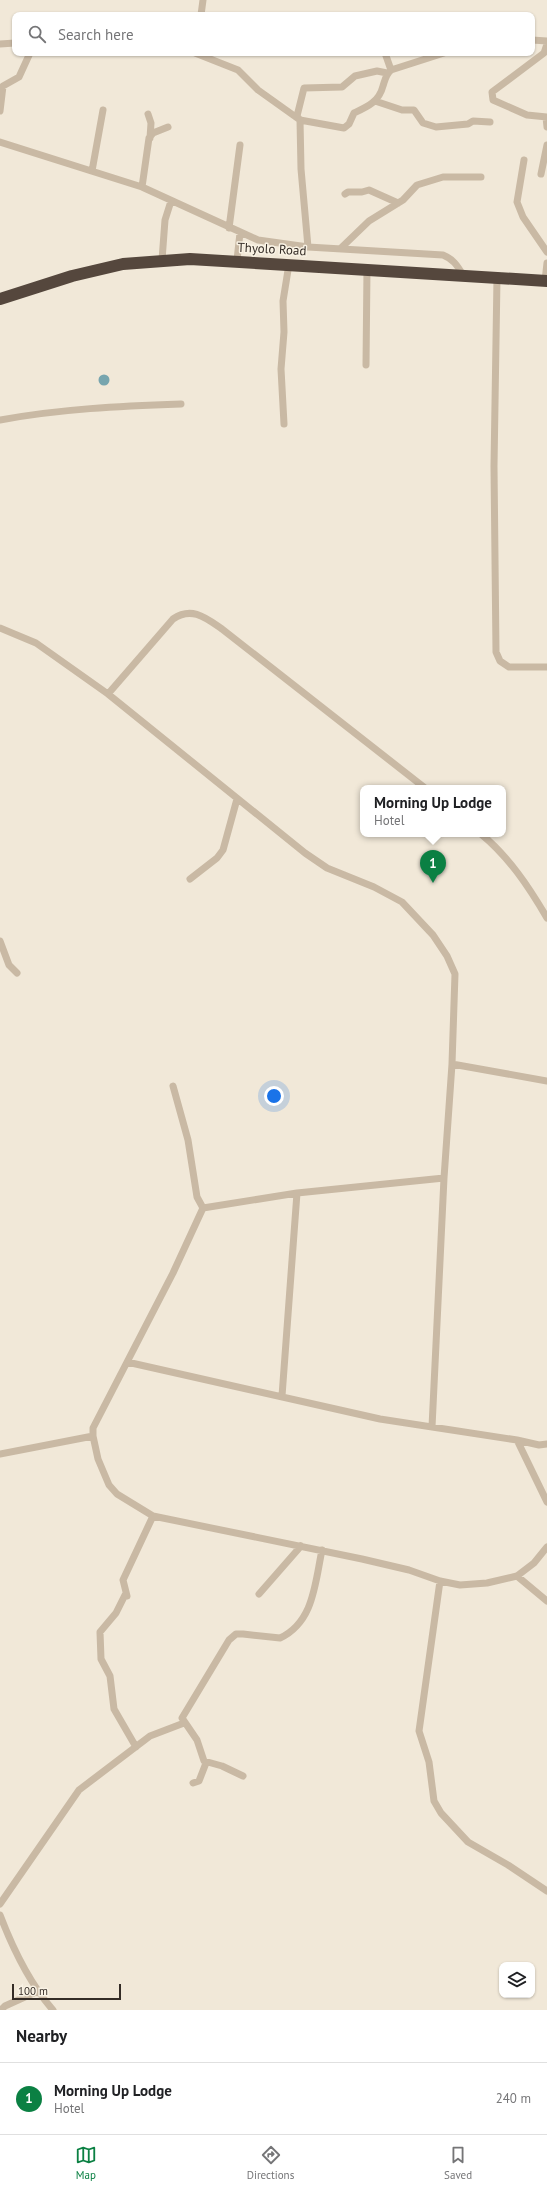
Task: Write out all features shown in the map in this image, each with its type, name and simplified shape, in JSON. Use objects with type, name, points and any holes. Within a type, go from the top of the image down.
[{"type":"highway","name":"Thyolo Road","points":[[0,299],[72,276],[123,264],[162,260],[236,260],[546,281]]},
{"type":"street","points":[[201,12],[203,0]]},
{"type":"street","points":[[535,40],[547,41]]},
{"type":"street","points":[[0,44],[12,43]]},
{"type":"street","points":[[547,44],[544,53],[492,92],[493,100],[527,115],[547,117],[547,128]]},
{"type":"street","points":[[0,111],[3,86],[19,77],[29,56]]},
{"type":"street","points":[[207,56],[238,70],[258,90],[300,120],[344,128],[349,124],[354,113],[375,101],[382,89],[389,72],[386,56]]},
{"type":"street","points":[[308,247],[301,169],[300,120],[297,116],[304,88],[342,87],[355,76],[377,71],[389,72],[435,56]]},
{"type":"street","points":[[375,101],[402,110],[414,110],[422,123],[436,127],[472,121],[490,122]]},
{"type":"street","points":[[92,171],[103,110]]},
{"type":"street","points":[[142,187],[150,138],[151,123],[148,114]]},
{"type":"street","points":[[150,138],[153,133],[168,127]]},
{"type":"street","points":[[0,142],[142,187],[240,233],[268,243],[308,247],[443,255],[451,258],[456,263],[463,275]]},
{"type":"street","points":[[229,228],[240,145]]},
{"type":"street","points":[[541,174],[547,145]]},
{"type":"street","points":[[524,160],[517,202],[523,217],[547,252]]},
{"type":"street","points":[[341,248],[369,221],[398,203],[418,185],[429,180],[443,177],[481,177]]},
{"type":"street","points":[[344,194],[348,192],[362,192],[369,190],[398,203]]},
{"type":"street","points":[[162,260],[164,220],[172,201]]},
{"type":"street","points":[[236,260],[240,233]]},
{"type":"street","points":[[546,281],[547,263]]},
{"type":"street","points":[[284,424],[281,369],[284,332],[283,301],[289,264]]},
{"type":"street","points":[[366,365],[367,269]]},
{"type":"street","points":[[497,278],[494,466],[496,652],[500,661],[508,667],[547,667]]},
{"type":"street","points":[[0,420],[37,414],[104,407],[181,404]]},
{"type":"street","points":[[108,694],[174,619],[185,613],[199,613],[222,629],[421,785]]},
{"type":"street","points":[[0,628],[36,643],[108,694],[237,799],[305,853],[327,868],[374,887],[402,902],[433,936],[447,956],[455,974],[452,1064],[444,1178],[432,1427]]},
{"type":"street","points":[[190,879],[217,858],[223,850],[237,799]]},
{"type":"street","points":[[484,837],[509,861],[524,881],[547,918]]},
{"type":"street","points":[[0,940],[9,965],[17,973]]},
{"type":"street","points":[[452,1064],[547,1081]]},
{"type":"street","points":[[173,1086],[188,1140],[197,1197],[203,1208]]},
{"type":"street","points":[[203,1208],[297,1193],[444,1178]]},
{"type":"street","points":[[282,1396],[297,1193]]},
{"type":"street","points":[[203,1208],[173,1272],[93,1428],[93,1436],[100,1466],[109,1485],[117,1494],[153,1516],[322,1550],[409,1570],[440,1581],[474,1584],[517,1576],[546,1551]]},
{"type":"street","points":[[127,1362],[380,1419],[517,1440],[539,1445],[547,1444]]},
{"type":"street","points":[[0,1454],[93,1436]]},
{"type":"street","points":[[517,1440],[547,1502]]},
{"type":"street","points":[[136,1747],[114,1709],[110,1676],[101,1659],[100,1632],[116,1613],[127,1595],[123,1580],[153,1516]]},
{"type":"street","points":[[259,1594],[301,1546]]},
{"type":"street","points":[[193,1782],[199,1781],[206,1763],[197,1740],[182,1718],[184,1712],[229,1640],[236,1634],[280,1638],[298,1626],[306,1615],[312,1598],[322,1550]]},
{"type":"street","points":[[517,1576],[547,1601]]},
{"type":"street","points":[[440,1581],[419,1723],[420,1737],[429,1762],[434,1801],[441,1814],[468,1842],[547,1891]]},
{"type":"street","points":[[0,1904],[79,1790],[150,1736],[184,1722]]},
{"type":"street","points":[[206,1763],[222,1766],[243,1776]]},
{"type":"street","points":[[0,1915],[7,1935],[38,1991],[54,2010]]},
{"type":"street","points":[[1,2010],[4,2006],[38,1991]]},
{"type":"water","points":[[104,374],[108,376],[110,380],[108,384],[104,386],[100,384],[98,380],[100,376]]},
{"type":"place","name":"Morning Up Lodge","points":[[433,883]]}]
